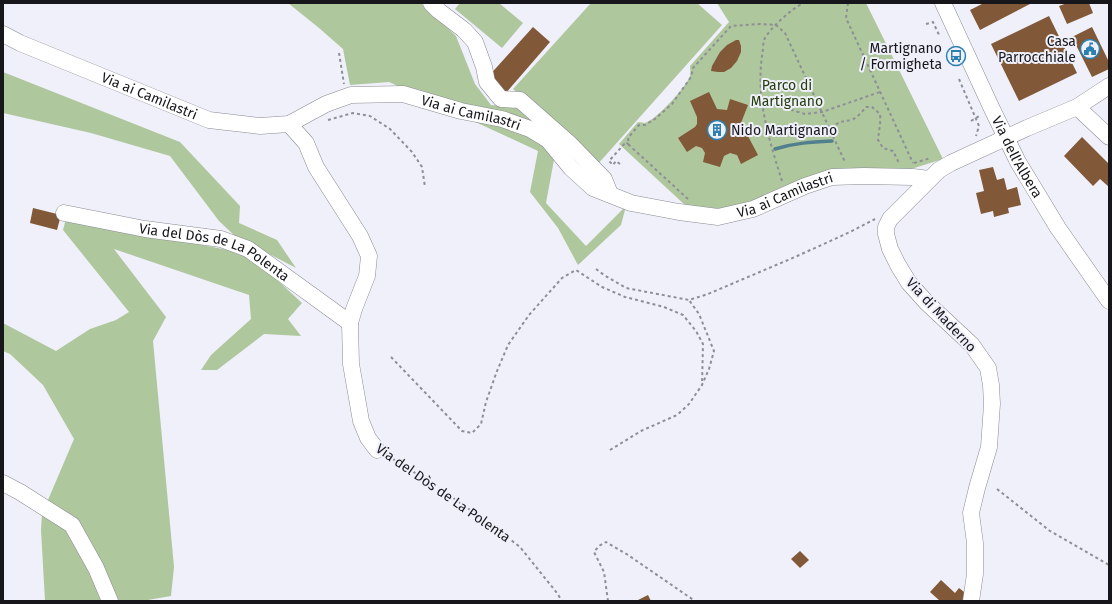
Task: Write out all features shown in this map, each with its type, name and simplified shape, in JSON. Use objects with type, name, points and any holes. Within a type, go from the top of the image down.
[{"type":"street","points":[[431,3],[464,30],[475,42],[484,67],[487,82],[502,99],[520,100],[570,144],[604,179],[610,194]]},
{"type":"street","name":"Via dell'Albera","points":[[943,3],[1018,162],[1058,228],[1109,301]]},
{"type":"street","name":"Via ai Camilastri","points":[[3,34],[20,43],[209,120],[260,126],[289,124],[326,104],[347,96],[403,94],[461,111],[502,120],[530,129],[548,140],[571,168],[593,188],[631,203],[679,212],[718,217],[753,209],[805,186],[832,177],[913,177],[929,179]]},
{"type":"street","name":"Via di Maderno","points":[[971,601],[975,574],[975,543],[971,513],[989,447],[992,404],[988,368],[972,346],[927,303],[909,283],[890,250],[886,227],[890,219],[939,170],[951,163],[1077,107],[1109,86]]},
{"type":"street","points":[[1077,107],[1109,137]]},
{"type":"street","name":"Via del Dòs de La Polenta","points":[[289,124],[306,143],[316,167],[360,236],[369,256],[367,276],[350,323],[351,364],[360,421],[368,438],[377,450]]},
{"type":"street","name":"Via del Dòs de La Polenta","points":[[64,213],[145,229],[220,239],[248,249],[350,323]]},
{"type":"street","points":[[3,483],[72,525],[96,568],[110,601]]},
{"type":"path","points":[[782,182],[773,154],[764,117],[760,88],[761,62],[764,41],[776,24],[799,5],[804,3]]},
{"type":"path","points":[[848,3],[846,18],[914,163]]},
{"type":"path","points":[[926,24],[933,22],[940,37]]},
{"type":"path","points":[[628,145],[628,138],[639,125],[646,125],[672,104],[684,89],[691,77],[693,68],[731,26],[776,24],[785,33],[846,165]]},
{"type":"path","points":[[339,52],[347,96]]},
{"type":"path","points":[[959,79],[979,126],[975,138]]},
{"type":"path","points":[[762,101],[805,114],[822,112],[880,92]]},
{"type":"path","points":[[833,137],[834,125],[841,121],[851,120],[862,113],[866,108],[872,107],[880,114],[881,122],[878,132],[878,140],[884,148],[893,151],[899,163],[892,163]]},
{"type":"path","points":[[324,121],[353,114],[370,116],[390,129],[412,152],[422,167],[426,187]]},
{"type":"path","points":[[971,121],[981,115]]},
{"type":"path","points":[[620,164],[616,161],[613,165],[609,161],[626,142],[689,199]]},
{"type":"path","points":[[906,163],[914,163],[933,157]]},
{"type":"path","points":[[596,269],[626,288],[689,300],[708,294],[795,258],[886,213],[898,211]]},
{"type":"path","points":[[391,357],[462,430],[472,433],[481,424],[486,402],[508,345],[529,315],[562,278],[576,270],[602,287],[619,294],[664,307],[683,315],[696,331],[703,344],[702,385]]},
{"type":"path","points":[[610,450],[641,432],[677,415],[689,404],[702,385],[709,369],[714,351],[699,314],[689,300]]},
{"type":"path","name":"Via del Dòs de La Polenta","points":[[377,450],[436,486],[520,547],[562,601]]},
{"type":"path","points":[[997,489],[1050,531],[1109,565]]},
{"type":"path","points":[[608,601],[604,572],[594,552],[599,546],[606,542],[628,554],[695,601]]},
{"type":"green space","points":[[288,3],[421,3],[456,36],[475,84],[491,105],[522,108],[558,138],[546,203],[586,246],[626,206],[621,225],[578,265],[558,228],[530,192],[538,151],[389,82],[350,85],[343,49]]},
{"type":"green space","points":[[460,3],[499,3],[523,23],[502,48],[455,9]]},
{"type":"green space","points":[[591,3],[697,3],[722,25],[597,165],[513,89]]},
{"type":"green space","name":"Parco di Martignano","points":[[717,3],[866,3],[943,159],[908,170],[858,171],[729,210],[685,205],[619,144],[638,122],[645,123],[656,116],[688,81],[690,66],[729,22]]},
{"type":"green space","points":[[3,72],[180,142],[240,206],[239,223],[277,240],[296,268],[235,236],[219,221],[170,156],[91,133],[3,113]]},
{"type":"green space","points":[[66,219],[249,254],[302,303],[288,319],[301,336],[264,334],[217,370],[201,370],[211,355],[251,319],[249,295],[114,249],[166,317],[153,341],[174,567],[171,596],[142,601],[45,601],[41,530],[42,514],[74,439],[43,385],[10,354],[3,351],[3,323],[56,351],[90,329],[116,320],[129,312],[63,230]]},
{"type":"building","points":[[984,3],[1030,4],[980,30],[970,10]]},
{"type":"building","points":[[1067,3],[1089,3],[1093,13],[1067,24],[1059,6]]},
{"type":"building","points":[[1049,16],[1077,73],[1019,101],[991,44]]},
{"type":"building","points":[[533,27],[550,42],[505,94],[487,78]]},
{"type":"building","name":"Casa Parrocchiale","points":[[1092,27],[1109,62],[1109,69],[1092,77],[1072,37]]},
{"type":"building","points":[[739,40],[741,46],[741,52],[737,61],[731,68],[724,72],[711,71],[712,66],[720,52],[727,45]]},
{"type":"building","name":"Nido Martignano","points":[[709,92],[717,109],[727,110],[730,99],[748,105],[741,123],[758,155],[741,164],[737,155],[730,153],[724,156],[720,167],[703,162],[705,153],[702,148],[696,146],[687,152],[678,138],[695,127],[697,124],[697,117],[690,101]]},
{"type":"building","points":[[1082,137],[1108,163],[1109,162],[1109,187],[1100,179],[1093,186],[1064,156]]},
{"type":"building","points":[[993,167],[997,180],[1004,178],[1007,190],[1017,187],[1021,205],[1008,208],[1009,213],[994,217],[993,211],[981,214],[976,193],[984,191],[979,170]]},
{"type":"building","points":[[33,208],[61,215],[57,230],[30,223]]},
{"type":"building","points":[[800,551],[809,560],[800,568],[791,559]]},
{"type":"building","points":[[941,580],[955,593],[959,588],[968,595],[963,601],[940,601],[930,592]]},
{"type":"building","points":[[648,595],[651,601],[636,601]]},
{"type":"waterway","points":[[775,149],[810,142],[832,141]]},
{"type":"place","name":"Casa Parrocchiale","points":[[1090,49]]},
{"type":"place","name":"Martignano / Formigheta","points":[[956,56]]},
{"type":"place","name":"Nido Martignano","points":[[717,130]]}]
